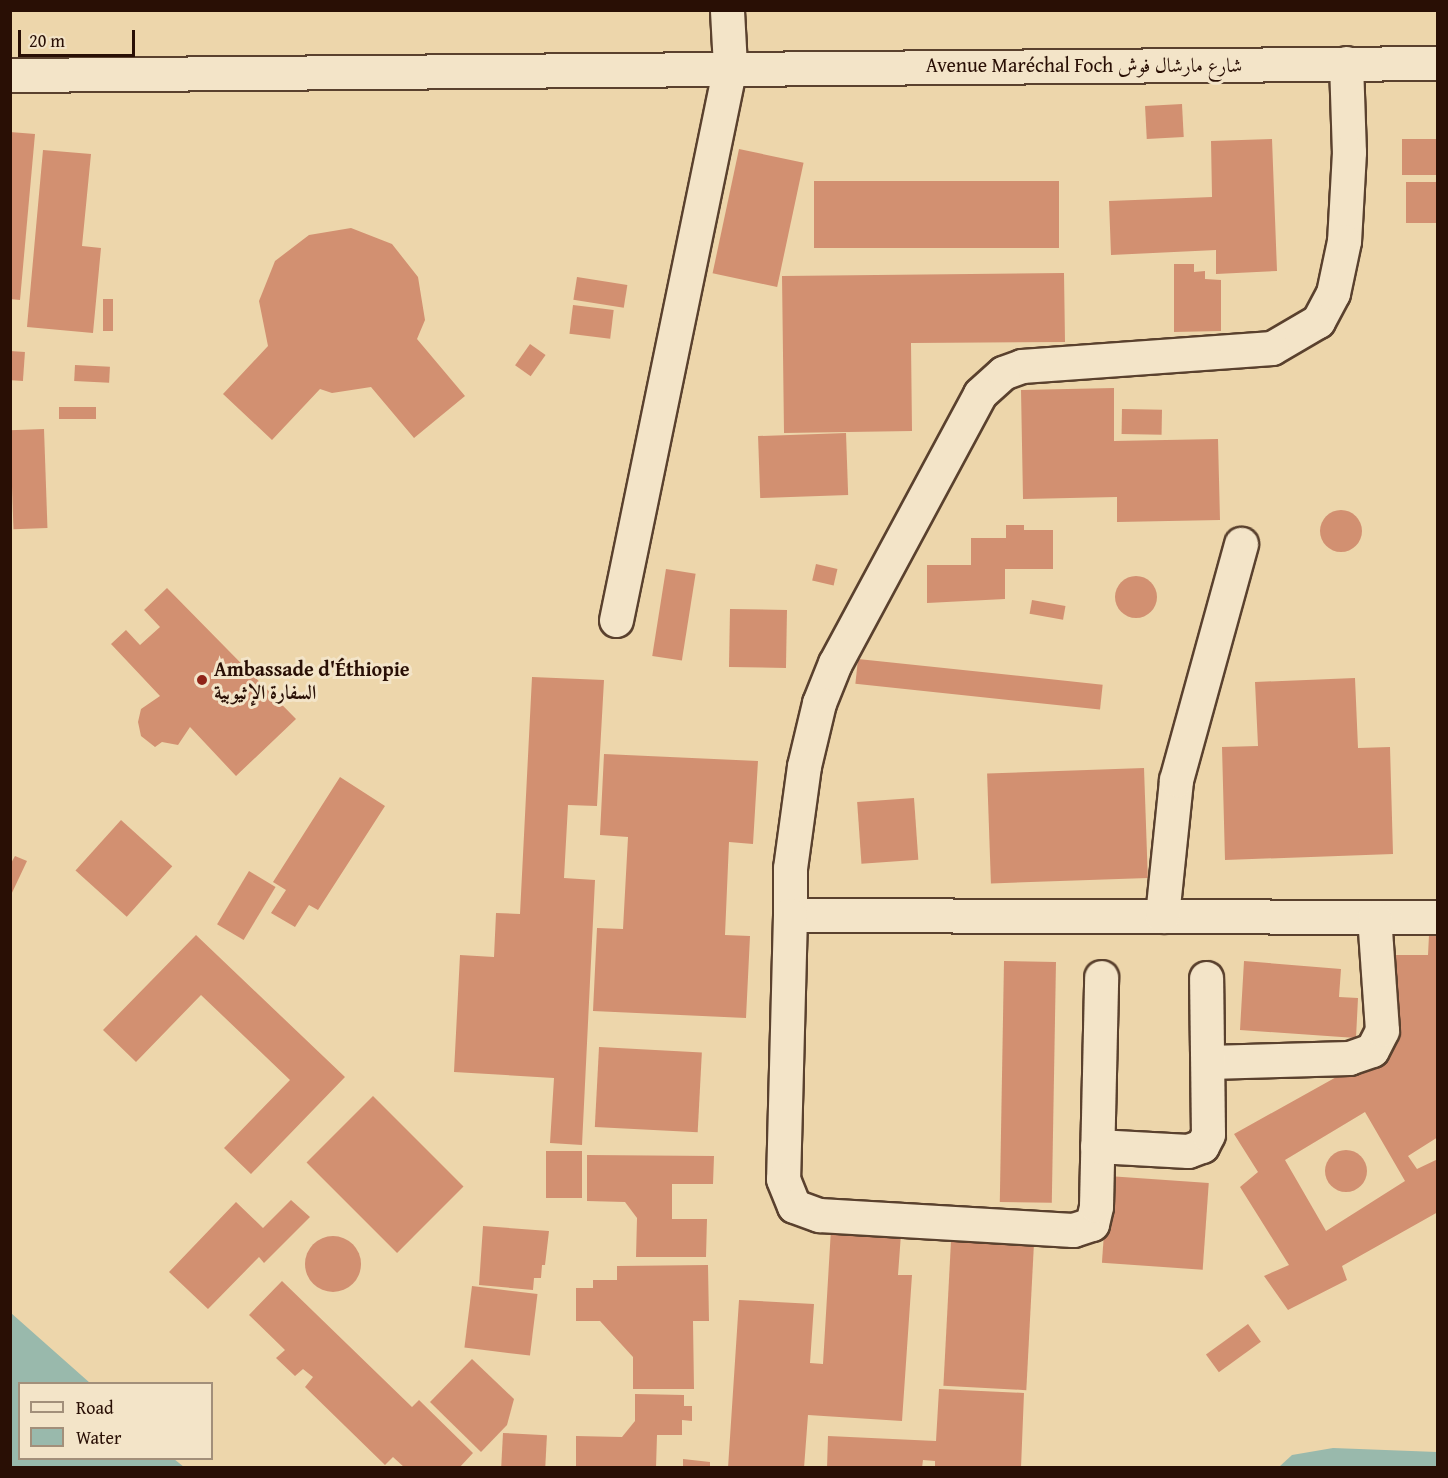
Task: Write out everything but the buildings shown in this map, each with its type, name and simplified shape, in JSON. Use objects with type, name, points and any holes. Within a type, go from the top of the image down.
[{"type":"street","points":[[616,620],[730,66],[727,10]]},
{"type":"street","points":[[1101,976],[1097,1146],[1092,1224],[1072,1230],[819,1215],[794,1206],[783,1179],[790,868],[804,766],[819,703],[835,663],[980,394],[1003,373],[1022,366],[1272,348],[1318,321],[1333,294],[1344,241],[1349,152],[1346,63]]},
{"type":"street","name":"Avenue Maréchal Foch شارع مارشال فوش","points":[[10,75],[730,66],[1437,63]]},
{"type":"street","points":[[1162,916],[1176,780],[1241,544]]},
{"type":"street","points":[[790,915],[1437,917]]},
{"type":"street","points":[[1209,1062],[1349,1058],[1372,1050],[1382,1030],[1374,917]]},
{"type":"street","points":[[1097,1146],[1188,1150],[1202,1146],[1209,1134],[1206,978]]},
{"type":"water","points":[[11,1313],[89,1382],[18,1382],[18,1460],[175,1460],[184,1467],[11,1467]]},
{"type":"water","points":[[1333,1448],[1437,1452],[1437,1467],[1279,1467],[1292,1455]]},
{"type":"place","name":"Ambassade d'Éthiopie السفارة الإثيوبية","points":[[202,680]]}]
